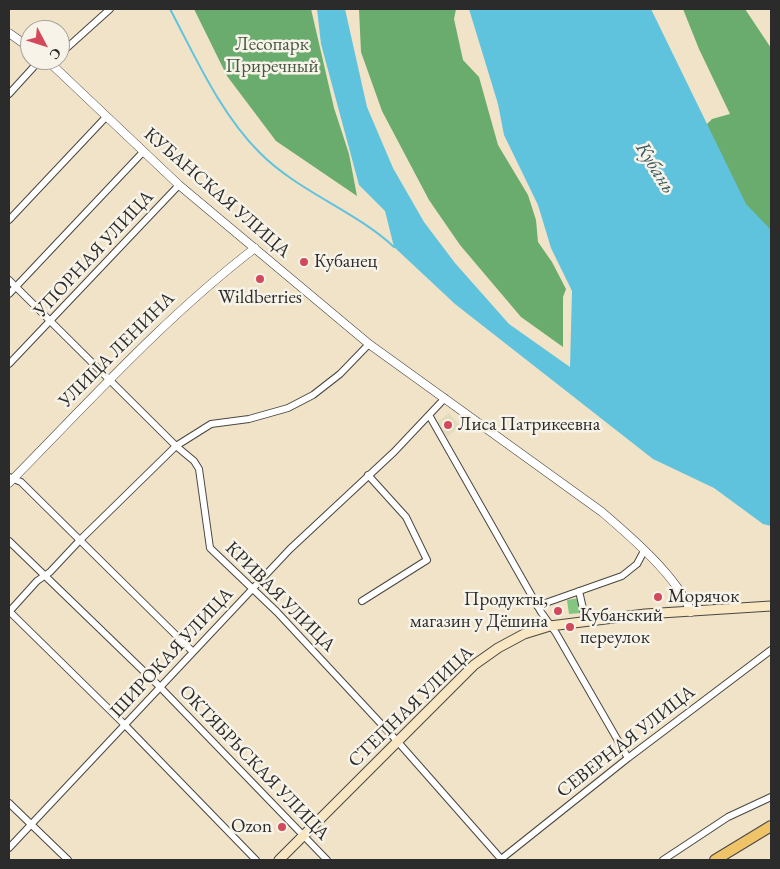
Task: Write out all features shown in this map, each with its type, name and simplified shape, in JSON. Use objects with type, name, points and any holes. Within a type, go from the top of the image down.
[{"type":"highway","points":[[715,860],[771,826]]},
{"type":"highway","points":[[727,860],[771,834]]},
{"type":"main road","name":"СТЕПНАЯ УЛИЦА","points":[[279,860],[474,665],[524,634],[550,626],[645,614],[771,606]]},
{"type":"street","points":[[70,45],[110,9]]},
{"type":"street","points":[[9,33],[20,41]]},
{"type":"street","points":[[9,94],[31,70]]},
{"type":"street","name":"КУБАНСКАЯ УЛИЦА","points":[[59,70],[179,185],[370,344],[602,512],[644,551],[679,590],[691,612]]},
{"type":"street","points":[[9,220],[106,117]]},
{"type":"street","points":[[9,294],[143,152]]},
{"type":"street","name":"УПОРНАЯ УЛИЦА","points":[[9,364],[179,185]]},
{"type":"street","name":"УЛИЦА ЛЕНИНА","points":[[10,480],[108,380],[208,284],[255,248]]},
{"type":"street","name":"КРИВАЯ УЛИЦА","points":[[9,280],[108,380],[194,461],[199,469],[210,548],[277,612],[398,742],[501,860]]},
{"type":"street","points":[[256,860],[124,724],[9,612],[176,446],[212,424],[249,419],[288,408],[313,395],[340,374],[370,344]]},
{"type":"street","name":"ШИРОКАЯ УЛИЦА","points":[[9,848],[159,686],[290,549],[394,452],[445,398]]},
{"type":"street","points":[[429,416],[537,606],[628,758]]},
{"type":"street","points":[[362,601],[427,560],[406,517],[368,475]]},
{"type":"street","points":[[10,480],[21,482],[192,651]]},
{"type":"street","name":"ОКТЯБРЬСКАЯ УЛИЦА","points":[[9,541],[159,686],[327,860]]},
{"type":"street","points":[[537,606],[622,576],[637,564],[644,551]]},
{"type":"street","points":[[579,592],[586,622]]},
{"type":"street","name":"СЕВЕРНАЯ УЛИЦА","points":[[501,860],[628,758],[771,650]]},
{"type":"street","points":[[663,860],[728,817],[771,797]]},
{"type":"street","points":[[9,803],[68,860]]},
{"type":"shaded area","name":"Лиса Патрикеевна","points":[[449,413],[460,426],[447,437],[436,423]]},
{"type":"green space","name":"Лесопарк Приречный","points":[[194,9],[311,9],[334,108],[349,154],[357,196],[276,141],[227,76]]},
{"type":"green space","points":[[359,9],[456,9],[454,19],[463,60],[479,77],[498,145],[528,195],[536,220],[538,242],[552,262],[566,289],[563,297],[563,347],[521,317],[460,245],[429,200],[382,111],[361,52]]},
{"type":"green space","points":[[683,9],[745,9],[771,48],[771,247],[700,131],[712,119],[730,114],[699,49]]},
{"type":"green space","points":[[579,598],[581,613],[569,614],[567,600]]},
{"type":"water","name":"Кубань","points":[[317,9],[345,9],[367,107],[393,168],[424,222],[455,263],[509,324],[570,367],[572,291],[551,248],[538,205],[504,135],[498,104],[469,9],[651,9],[746,204],[771,230],[771,526],[763,524],[714,488],[653,459],[455,304],[394,247],[385,211],[359,185],[321,44]]},
{"type":"waterway","points":[[170,9],[199,66],[221,103],[233,121],[260,153],[292,179],[362,222],[394,247]]},
{"type":"place","name":"Кубанец","points":[[304,262]]},
{"type":"place","name":"Wildberries","points":[[260,279]]},
{"type":"place","name":"Лиса Патрикеевна","points":[[448,425]]},
{"type":"place","name":"Морячок","points":[[658,597]]},
{"type":"place","name":"Продукты, магазин у Дёшина","points":[[558,611]]},
{"type":"place","name":"Кубанский переулок","points":[[570,627]]},
{"type":"place","name":"Ozon","points":[[282,827]]}]
